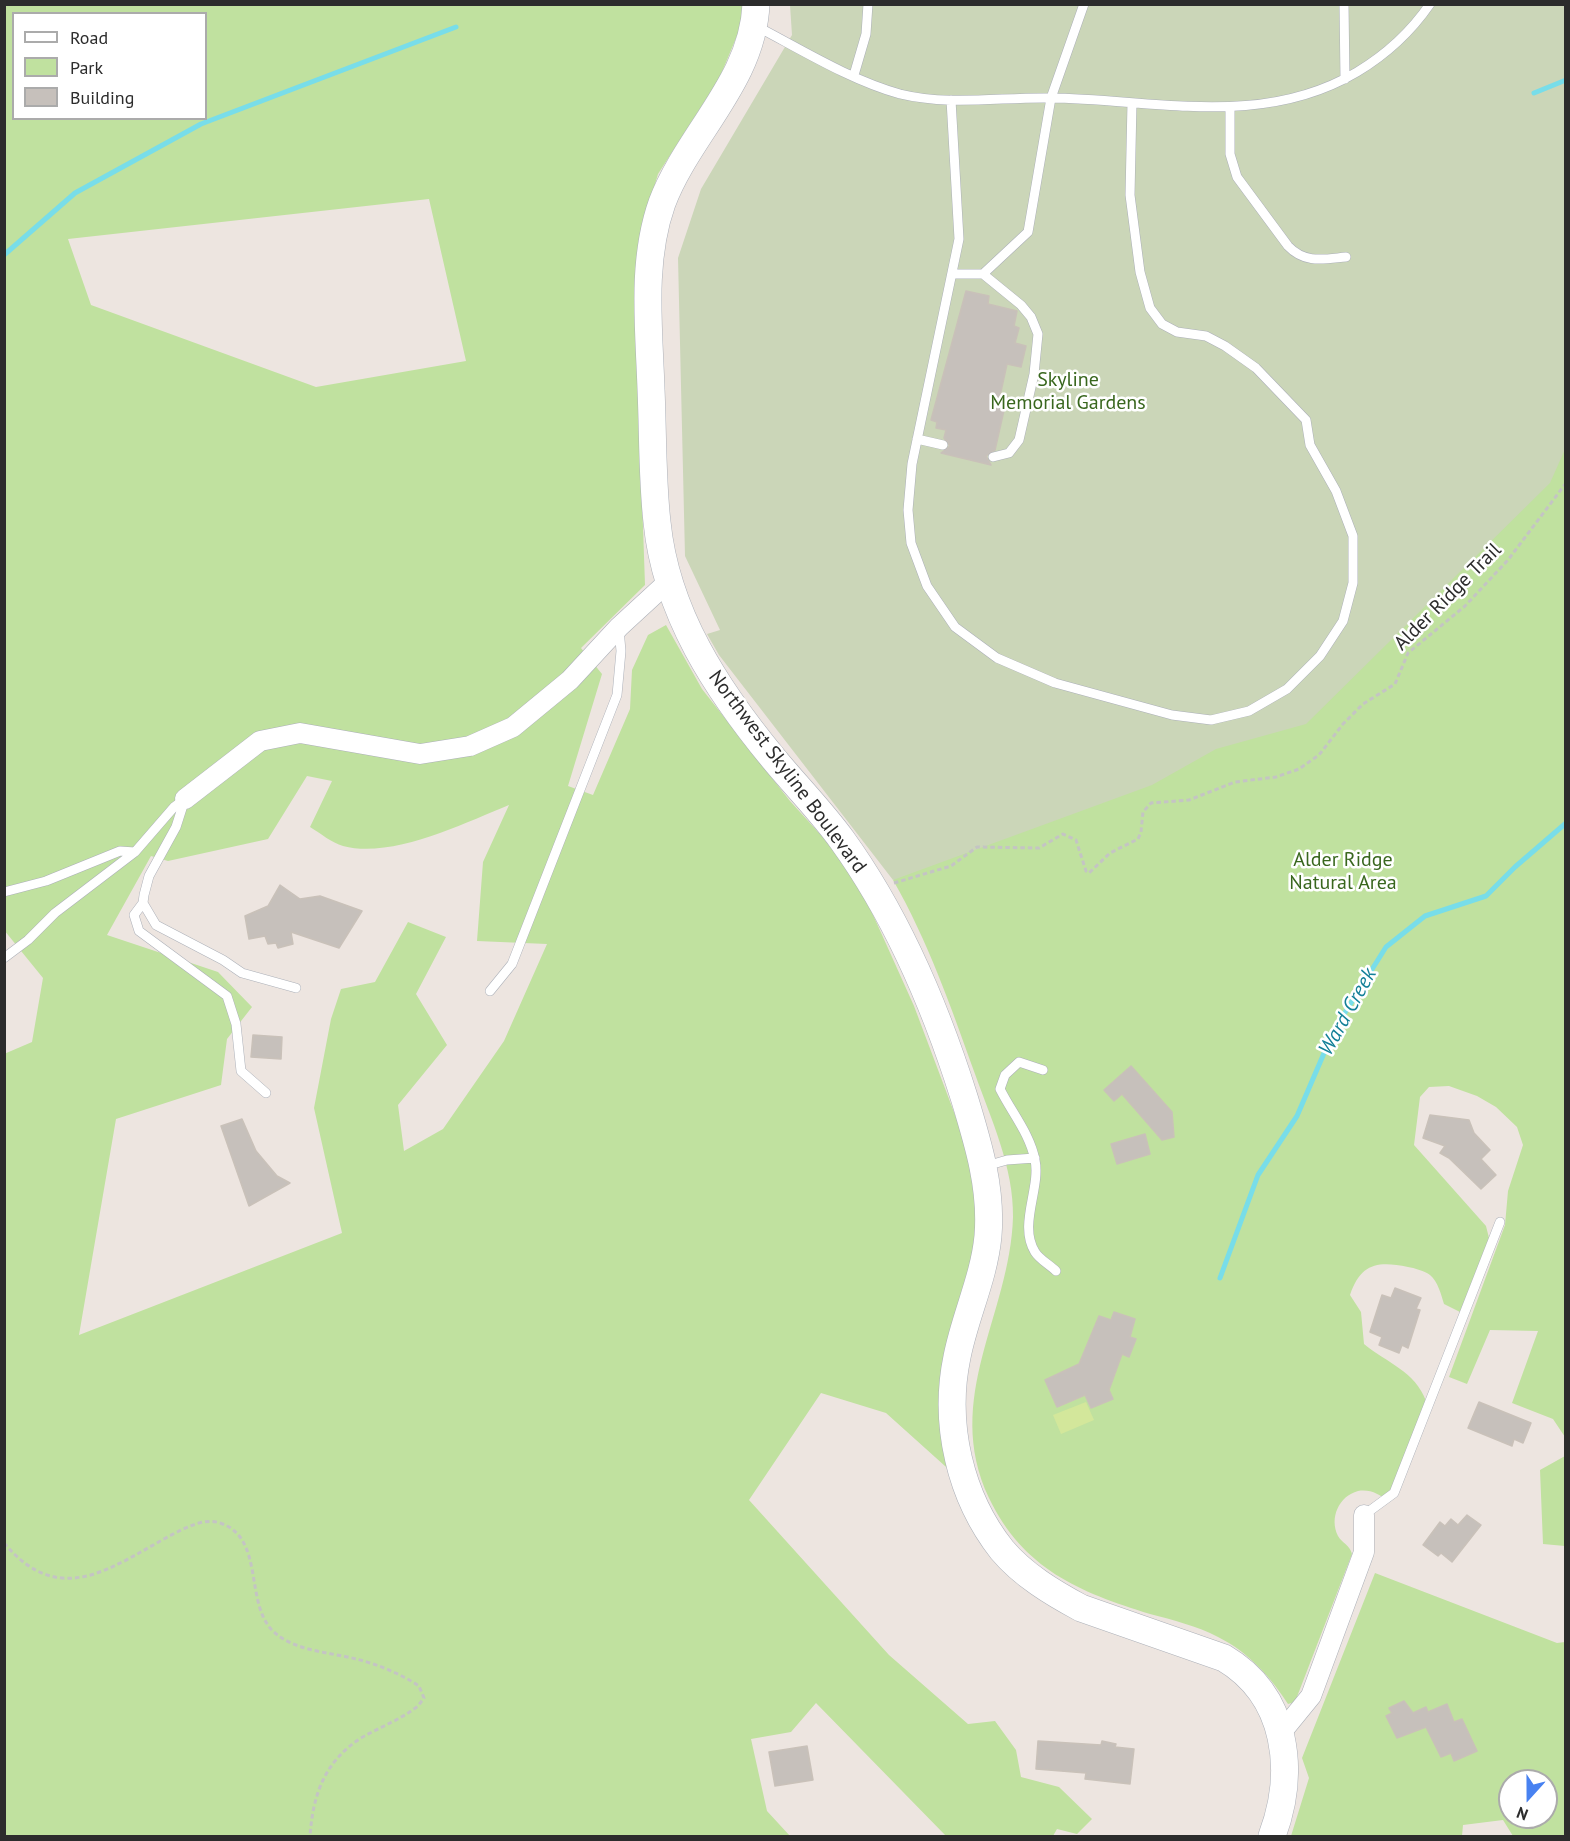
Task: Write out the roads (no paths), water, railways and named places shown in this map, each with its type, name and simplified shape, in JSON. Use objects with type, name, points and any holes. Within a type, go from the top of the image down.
[{"type":"main road","name":"Northwest Skyline Boulevard","points":[[755,15],[744,61],[672,179],[661,208],[652,246],[648,294],[654,486],[661,552],[669,581],[694,644],[721,689],[747,726],[840,837],[875,891],[902,940],[962,1093],[984,1166],[988,1198],[988,1240],[957,1353],[953,1390],[956,1441],[962,1477],[980,1517],[1004,1552],[1026,1573],[1059,1597],[1081,1608],[1209,1651],[1240,1668],[1269,1702],[1280,1734],[1286,1783],[1284,1800],[1272,1836]]},
{"type":"street","points":[[185,798],[260,741],[300,733],[420,754],[470,746],[513,727],[570,680],[619,627],[669,581]]},
{"type":"street","points":[[1280,1734],[1311,1696],[1364,1552],[1364,1515]]},
{"type":"lane","points":[[854,75],[866,34],[868,4]]},
{"type":"lane","points":[[983,274],[1028,232],[1051,98],[1084,4]]},
{"type":"lane","points":[[1344,4],[1345,79]]},
{"type":"lane","points":[[755,15],[854,75],[902,94],[951,100],[1051,98],[1230,107],[1256,106],[1294,100],[1345,79],[1390,50],[1415,26],[1430,4]]},
{"type":"lane","points":[[951,100],[958,239],[917,440],[908,510],[910,543],[927,586],[955,627],[997,658],[1055,683],[1172,716],[1211,720],[1249,711],[1287,689],[1320,656],[1342,621],[1353,583],[1353,536],[1336,491],[1310,445],[1306,420],[1256,368],[1225,346],[1206,336],[1177,332],[1162,324],[1150,308],[1140,272],[1130,195],[1132,103]]},
{"type":"lane","points":[[1230,107],[1233,167],[1288,246],[1298,256],[1314,260],[1346,257]]},
{"type":"lane","points":[[952,274],[983,274],[1021,305],[1031,317],[1038,334],[1034,374],[1018,440],[1009,453],[993,457]]},
{"type":"lane","points":[[917,440],[943,446]]},
{"type":"lane","points":[[490,991],[512,964],[617,695],[621,651],[619,627]]},
{"type":"lane","points":[[4,958],[28,940],[55,913],[135,852],[174,807],[185,798]]},
{"type":"lane","points":[[185,798],[176,827],[149,876],[143,903],[135,915],[139,931],[227,996],[236,1024],[242,1071],[266,1093]]},
{"type":"lane","points":[[4,892],[37,884],[110,854],[120,851],[135,852]]},
{"type":"lane","points":[[143,903],[156,925],[242,973],[296,988]]},
{"type":"lane","points":[[1043,1070],[1019,1062],[1005,1075],[1000,1089],[1026,1134],[1035,1158],[1037,1181],[1030,1214],[1030,1233],[1035,1252],[1056,1271]]},
{"type":"lane","points":[[984,1166],[1007,1160],[1035,1158]]},
{"type":"lane","points":[[1364,1515],[1394,1493],[1500,1222]]},
{"type":"waterway","points":[[4,255],[75,193],[201,124],[456,27]]},
{"type":"waterway","points":[[1534,93],[1566,80]]},
{"type":"waterway","name":"Ward Creek","points":[[1220,1278],[1258,1175],[1297,1116],[1334,1030],[1386,947],[1425,916],[1486,896],[1515,867],[1566,823]]},
{"type":"park label","name":"Skyline Memorial Gardens","points":[[1068,392]]},
{"type":"park label","name":"Alder Ridge Natural Area","points":[[1343,872]]}]
